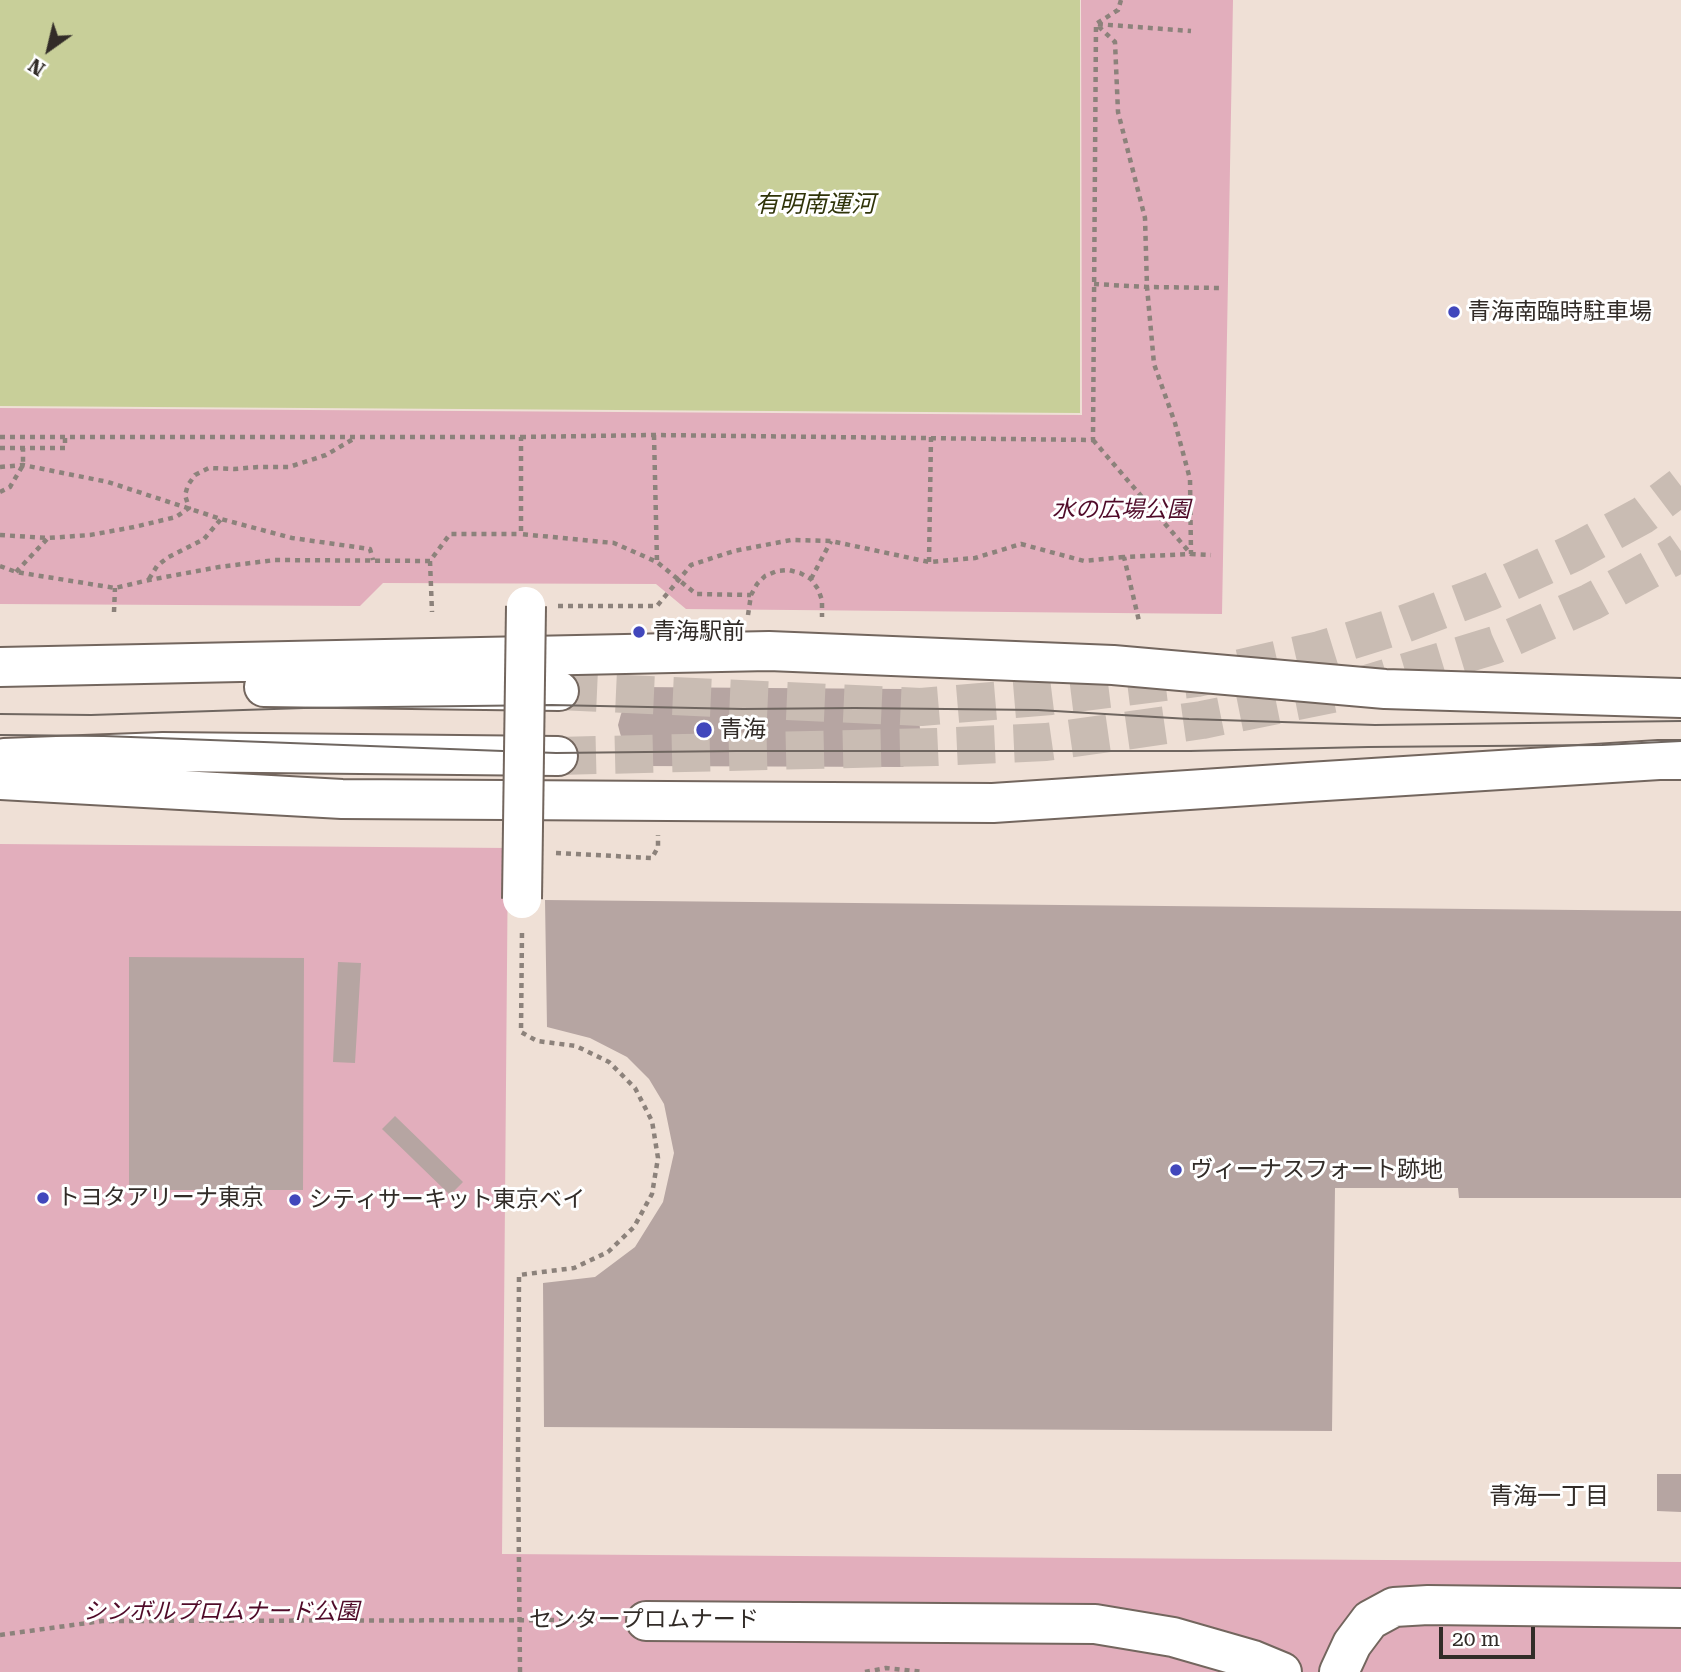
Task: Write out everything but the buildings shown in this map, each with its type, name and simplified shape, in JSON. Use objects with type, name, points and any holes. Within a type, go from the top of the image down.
[{"type":"street","points":[[522,899],[523,852],[554,744],[526,606]]},
{"type":"street","points":[[0,667],[769,651],[1113,665],[1385,689],[1681,698]]},
{"type":"street","points":[[0,680],[559,691]]},
{"type":"street","points":[[0,758],[554,744]]},
{"type":"street","points":[[0,780],[342,799],[993,803],[1681,760]]},
{"type":"street","points":[[1339,1672],[1352,1644],[1370,1620],[1394,1607],[1428,1605],[1681,1608]]},
{"type":"street","name":"センタープロムナード","points":[[646,1620],[1095,1624],[1173,1637],[1253,1660],[1282,1672]]},
{"type":"path","points":[[1096,24],[1118,10],[1121,0]]},
{"type":"path","points":[[1096,24],[1191,31]]},
{"type":"path","points":[[1096,24],[1093,440],[1191,554]]},
{"type":"path","points":[[1096,24],[1115,42],[1118,112],[1145,218],[1147,287],[1154,364],[1175,423],[1190,479],[1191,554]]},
{"type":"path","points":[[1094,284],[1219,288]]},
{"type":"path","points":[[0,437],[654,435],[1093,440]]},
{"type":"path","points":[[654,435],[657,562]]},
{"type":"path","points":[[0,448],[65,448],[65,437]]},
{"type":"path","points":[[521,437],[521,534]]},
{"type":"path","points":[[189,508],[184,495],[188,485],[195,475],[209,468],[289,467],[326,455],[356,438]]},
{"type":"path","points":[[929,562],[931,438]]},
{"type":"path","points":[[0,492],[10,487],[23,465],[23,448]]},
{"type":"path","points":[[0,467],[23,465],[108,482],[221,519],[292,538],[370,549],[373,560]]},
{"type":"path","points":[[0,535],[48,538],[90,534],[176,517],[189,508]]},
{"type":"path","points":[[149,580],[157,566],[204,539],[221,519]]},
{"type":"path","points":[[432,612],[430,561],[450,534],[521,534],[614,543],[657,562],[696,594],[751,594]]},
{"type":"path","points":[[16,572],[48,538]]},
{"type":"path","points":[[526,606],[657,606],[691,565],[734,551],[791,540],[831,541],[929,562],[975,558],[1021,544],[1084,561],[1124,557],[1211,555]]},
{"type":"path","points":[[811,579],[831,541]]},
{"type":"path","points":[[1124,557],[1139,621]]},
{"type":"path","points":[[0,566],[16,572],[115,588],[219,567],[275,560],[430,561]]},
{"type":"path","points":[[748,615],[751,594],[757,584],[776,571],[789,570],[811,579],[822,600],[822,617]]},
{"type":"path","points":[[114,612],[115,588]]},
{"type":"path","points":[[523,852],[652,858],[658,847],[658,830]]},
{"type":"path","points":[[520,1672],[520,1275],[574,1268],[608,1252],[634,1227],[652,1194],[658,1158],[652,1121],[635,1088],[609,1062],[576,1046],[537,1041],[521,1032],[522,899]]},
{"type":"path","name":"センタープロムナード","points":[[0,1635],[103,1621],[646,1620]]},
{"type":"path","points":[[865,1672],[887,1668],[925,1672]]},
{"type":"green space","name":"水の広場公園","points":[[1081,0],[1233,0],[1222,614],[686,609],[656,584],[383,583],[360,606],[0,604],[0,408],[1082,415]]},
{"type":"green space","name":"シンボルプロムナード公園","points":[[0,844],[508,848],[502,1554],[1681,1562],[1681,1672],[0,1672]]},
{"type":"water","name":"有明南運河","points":[[0,0],[1080,0],[1080,413],[0,406]]},
{"type":"tunnel","points":[[559,691],[921,707],[1051,696],[1197,678],[1320,650],[1404,624],[1489,592],[1573,553],[1643,515],[1681,486]]},
{"type":"tunnel","points":[[558,756],[1046,742],[1202,720],[1337,693],[1495,645],[1591,602],[1681,551]]},
{"type":"tram line","points":[[0,714],[91,715],[304,708],[552,705],[1038,710],[1189,719],[1375,725],[1681,721]]},
{"type":"tram line","points":[[0,735],[104,736],[556,753],[1190,751],[1602,745],[1681,741]]},
{"type":"place","name":"青海南臨時駐車場","points":[[1454,312]]},
{"type":"place","name":"青海駅前","points":[[639,632]]},
{"type":"place","name":"青海","points":[[704,730]]},
{"type":"place","name":"ヴィーナスフォート跡地","points":[[1176,1170]]},
{"type":"place","name":"トヨタアリーナ東京","points":[[43,1198]]},
{"type":"place","name":"シティサーキット東京ベイ","points":[[295,1200]]},
{"type":"district","name":"青海一丁目","points":[[1549,1497]]}]
